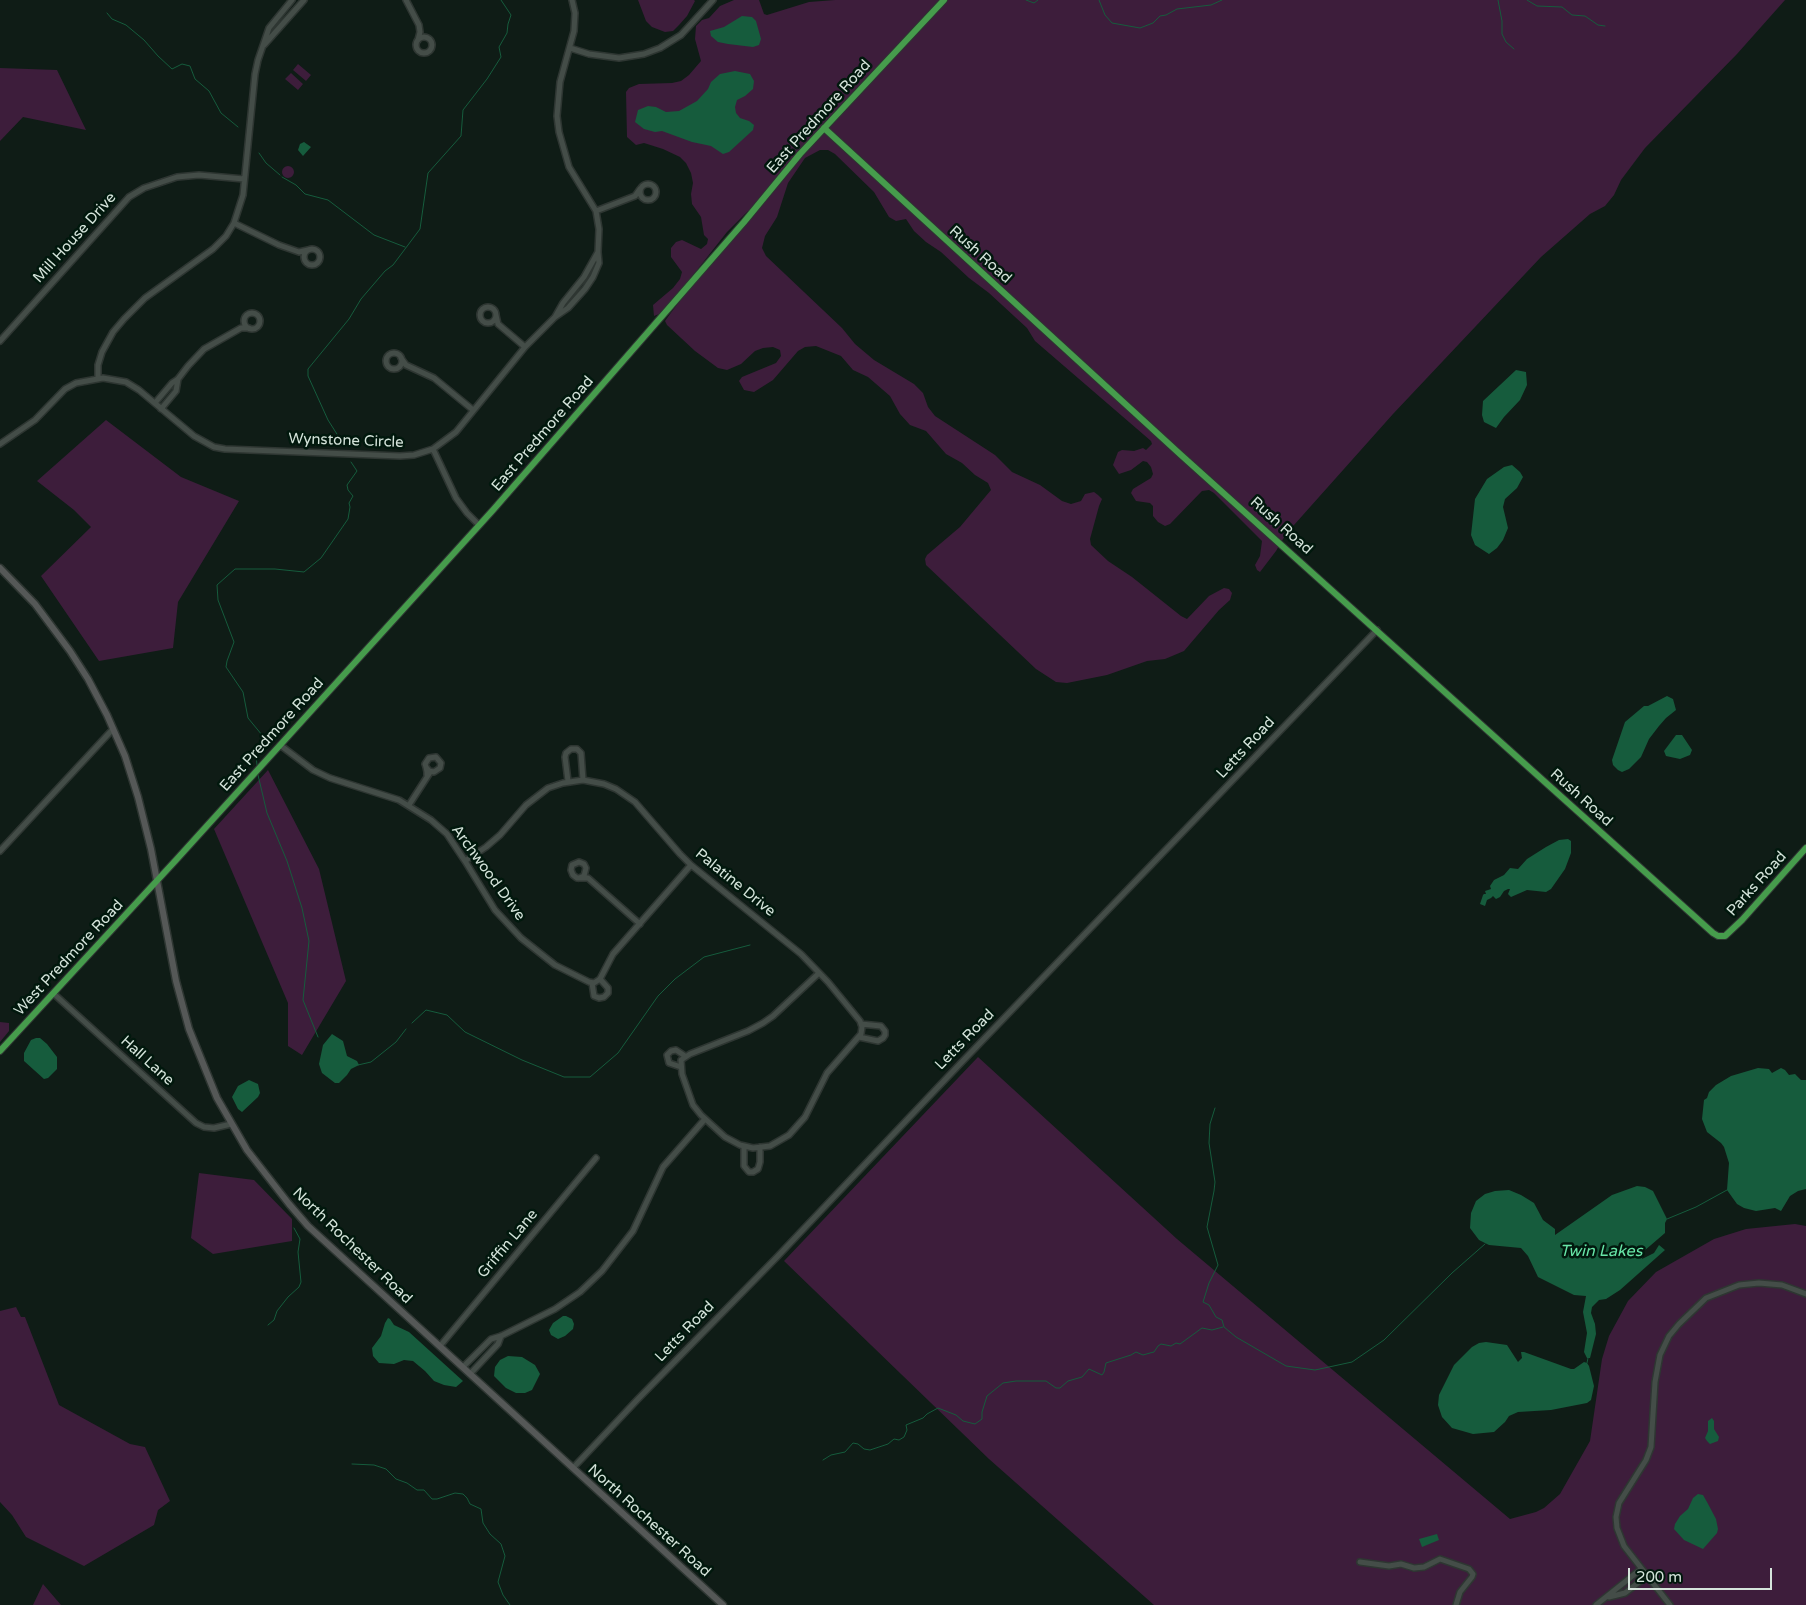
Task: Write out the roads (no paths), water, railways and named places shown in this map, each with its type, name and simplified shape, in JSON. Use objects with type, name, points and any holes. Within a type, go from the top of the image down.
[{"type":"main road","name":"North Rochester Road","points":[[0,568],[35,604],[66,644],[88,679],[125,756],[151,849],[176,981],[189,1029],[217,1098],[247,1150],[308,1226],[723,1605]]},
{"type":"street","points":[[98,378],[99,360],[106,342],[124,319],[145,298],[213,249],[226,236],[234,223],[241,205],[255,74],[269,28],[292,0]]},
{"type":"street","points":[[264,46],[304,0]]},
{"type":"street","points":[[406,0],[416,17],[420,32],[416,48],[425,52],[431,46],[430,41],[420,32]]},
{"type":"street","name":"Wynstone Circle","points":[[0,444],[35,420],[65,389],[76,383],[98,378],[110,378],[126,382],[139,390],[184,429],[203,442],[226,449],[400,456],[414,455],[433,449],[450,438],[525,347],[555,317],[568,308],[585,289],[599,263],[599,229],[596,211],[569,167],[559,132],[557,102],[560,82],[570,48],[575,13],[572,0]]},
{"type":"street","points":[[570,48],[589,54],[619,58],[644,54],[660,48],[681,35],[713,0]]},
{"type":"street","name":"East Predmore Road","points":[[157,881],[480,525],[824,128],[944,0]]},
{"type":"street","points":[[418,40],[422,37],[427,38]]},
{"type":"street","name":"Rush Road","points":[[824,128],[1181,455],[1702,925],[1718,936],[1725,936]]},
{"type":"street","name":"Mill House Drive","points":[[0,341],[118,207],[129,197],[144,188],[177,177],[199,176],[244,179]]},
{"type":"street","points":[[596,211],[635,196],[643,186],[648,184],[655,190],[653,197],[648,199],[635,196]]},
{"type":"street","points":[[640,190],[643,198]]},
{"type":"street","points":[[234,223],[271,242],[300,252],[312,249],[317,251],[319,260],[315,264],[310,264],[300,252]]},
{"type":"street","points":[[305,259],[305,254],[308,250]]},
{"type":"street","name":"Wynstone Circle","points":[[555,317],[563,303],[584,277],[598,252]]},
{"type":"street","points":[[498,324],[493,308],[483,309],[481,313],[485,322],[498,324],[525,347]]},
{"type":"street","points":[[155,403],[204,349],[241,328],[257,327],[259,318],[256,314],[246,316],[241,328]]},
{"type":"street","points":[[490,322],[494,320],[496,315]]},
{"type":"street","points":[[244,320],[245,325],[249,328]]},
{"type":"street","points":[[406,365],[394,368],[389,367],[386,363],[387,358],[393,353],[398,354],[406,365],[434,378],[474,410]]},
{"type":"street","points":[[398,367],[401,363],[401,358]]},
{"type":"street","points":[[161,409],[176,392],[178,379]]},
{"type":"street","points":[[433,449],[456,498],[461,506],[480,525]]},
{"type":"street","name":"Letts Road","points":[[573,1468],[1377,630]]},
{"type":"street","points":[[0,851],[113,729]]},
{"type":"street","name":"Archwood Drive","points":[[280,745],[298,760],[322,774],[388,795],[409,805],[431,820],[447,834],[496,910],[521,938],[555,965],[592,983],[594,996],[599,998],[604,997],[608,993],[608,988],[600,979]]},
{"type":"street","points":[[568,782],[566,753],[574,749],[581,753],[583,780]]},
{"type":"street","points":[[409,805],[427,775],[438,770],[441,765],[440,760],[436,757],[431,757],[427,760],[427,775]]},
{"type":"street","points":[[426,767],[429,771],[434,772]]},
{"type":"street","name":"Palatine Drive","points":[[465,861],[500,835],[533,798],[548,788],[583,780],[604,784],[626,794],[691,865],[801,954],[861,1024]]},
{"type":"street","name":"Parks Road","points":[[1725,936],[1742,920],[1806,848]]},
{"type":"street","points":[[588,878],[574,877],[571,873],[571,868],[574,864],[582,863],[585,866],[588,878],[640,924]]},
{"type":"street","points":[[592,983],[600,979],[613,954],[691,865]]},
{"type":"street","points":[[579,878],[584,876],[586,871]]},
{"type":"street","name":"West Predmore Road","points":[[0,1051],[157,881]]},
{"type":"street","points":[[819,973],[763,1023],[748,1031],[685,1056],[681,1067],[689,1098],[693,1105],[725,1137],[744,1146],[760,1147],[780,1142],[798,1126],[810,1109],[821,1082],[827,1073],[859,1037],[862,1031],[861,1024],[881,1026],[885,1031],[885,1035],[878,1041],[859,1037]]},
{"type":"street","name":"Hall Lane","points":[[54,994],[196,1123],[204,1127],[214,1128],[231,1124]]},
{"type":"street","points":[[681,1067],[669,1062],[668,1055],[671,1051],[676,1050],[685,1056]]},
{"type":"street","points":[[463,1367],[486,1342],[555,1309],[580,1292],[602,1271],[633,1231],[663,1167],[705,1119]]},
{"type":"street","points":[[744,1146],[744,1166],[749,1172],[758,1169],[760,1147]]},
{"type":"street","name":"Griffin Lane","points":[[440,1346],[596,1158]]},
{"type":"street","points":[[1670,1605],[1624,1546],[1617,1528],[1616,1517],[1619,1503],[1646,1460],[1650,1447],[1655,1382],[1660,1355],[1669,1336],[1697,1305],[1706,1298],[1739,1285],[1759,1283],[1782,1285],[1806,1294]]},
{"type":"street","points":[[470,1374],[498,1344],[501,1336]]},
{"type":"street","points":[[1360,1562],[1389,1566],[1401,1564],[1420,1568],[1438,1558],[1469,1569],[1473,1574],[1472,1579],[1460,1592],[1456,1605]]},
{"type":"street","points":[[1596,1605],[1641,1569]]},
{"type":"street","points":[[1606,1597],[1624,1593],[1648,1576]]},
{"type":"water","points":[[742,16],[752,17],[756,21],[761,39],[759,45],[753,47],[728,44],[718,42],[711,36],[710,31],[724,27]]},
{"type":"water","points":[[735,71],[750,74],[754,81],[753,89],[737,100],[735,107],[736,113],[740,118],[754,125],[753,130],[729,152],[723,154],[711,146],[692,142],[662,131],[655,132],[644,129],[635,122],[638,110],[648,106],[656,107],[666,112],[679,111],[697,101],[708,89],[711,82],[720,74]]},
{"type":"water","points":[[304,142],[311,147],[303,156],[298,150],[300,144]]},
{"type":"water","points":[[1516,370],[1526,372],[1527,385],[1520,400],[1496,428],[1484,422],[1482,415],[1483,401]]},
{"type":"water","points":[[1512,465],[1523,477],[1517,488],[1505,499],[1503,507],[1508,528],[1503,540],[1489,554],[1475,545],[1471,535],[1475,499],[1487,479],[1504,467]]},
{"type":"water","points":[[1667,696],[1673,699],[1676,710],[1666,718],[1649,739],[1641,757],[1629,769],[1622,772],[1618,770],[1613,765],[1612,760],[1625,722],[1644,706],[1648,706]]},
{"type":"water","points":[[1676,735],[1682,735],[1692,750],[1690,755],[1680,759],[1666,756],[1664,751]]},
{"type":"water","points":[[1568,839],[1571,841],[1571,853],[1565,869],[1551,889],[1546,892],[1527,890],[1511,897],[1508,894],[1510,889],[1508,889],[1500,897],[1496,899],[1493,896],[1487,900],[1485,906],[1480,904],[1483,895],[1486,894],[1485,891],[1491,889],[1490,886],[1494,880],[1504,875],[1510,868],[1518,869],[1527,859],[1546,847],[1559,840]]},
{"type":"water","points":[[332,1034],[343,1041],[347,1056],[357,1061],[359,1065],[351,1069],[339,1083],[335,1083],[322,1073],[319,1064],[323,1045]]},
{"type":"water","points":[[40,1038],[47,1044],[57,1057],[57,1069],[48,1078],[44,1079],[24,1061],[24,1053],[31,1040]]},
{"type":"water","points":[[1758,1068],[1769,1069],[1772,1073],[1781,1068],[1789,1075],[1795,1074],[1801,1080],[1806,1080],[1806,1189],[1790,1196],[1781,1211],[1775,1208],[1756,1211],[1737,1204],[1727,1190],[1729,1163],[1724,1147],[1707,1132],[1702,1119],[1704,1100],[1716,1085],[1731,1076]]},
{"type":"water","points":[[249,1080],[258,1084],[260,1093],[242,1112],[238,1109],[232,1097],[238,1086]]},
{"type":"water","name":"Twin Lakes","points":[[1637,1186],[1653,1191],[1667,1219],[1665,1233],[1644,1251],[1642,1259],[1654,1253],[1659,1245],[1665,1250],[1620,1290],[1606,1299],[1599,1300],[1592,1307],[1591,1313],[1596,1334],[1590,1358],[1587,1358],[1584,1352],[1587,1333],[1583,1312],[1586,1296],[1574,1295],[1538,1277],[1528,1256],[1521,1248],[1489,1245],[1479,1240],[1470,1228],[1471,1213],[1476,1201],[1485,1194],[1509,1190],[1534,1203],[1543,1220],[1555,1229],[1555,1235],[1612,1195]]},
{"type":"water","points":[[563,1316],[572,1319],[573,1329],[558,1339],[551,1335],[549,1330],[553,1323]]},
{"type":"water","points":[[388,1318],[394,1325],[409,1332],[463,1381],[456,1387],[434,1381],[413,1361],[404,1360],[394,1364],[379,1363],[373,1356],[372,1348],[381,1336]]},
{"type":"water","points":[[1486,1342],[1507,1345],[1518,1362],[1522,1358],[1521,1352],[1524,1352],[1571,1369],[1584,1362],[1587,1363],[1594,1386],[1591,1400],[1587,1403],[1551,1410],[1518,1412],[1509,1416],[1494,1432],[1473,1434],[1452,1428],[1442,1417],[1438,1405],[1439,1395],[1454,1365],[1472,1347]]},
{"type":"water","points":[[508,1356],[522,1357],[535,1365],[540,1374],[532,1390],[525,1393],[516,1393],[506,1388],[494,1376],[495,1367],[500,1360]]},
{"type":"water","points":[[1712,1418],[1714,1429],[1719,1437],[1718,1441],[1710,1444],[1705,1438],[1708,1431],[1708,1421]]},
{"type":"water","points":[[1698,1494],[1703,1495],[1716,1519],[1718,1529],[1717,1533],[1703,1549],[1684,1540],[1674,1529],[1680,1516],[1688,1509],[1693,1498]]},
{"type":"water","points":[[1437,1534],[1439,1540],[1422,1547],[1419,1539]]},
{"type":"waterway","points":[[342,442],[328,420],[308,376],[308,369],[349,319],[361,299],[385,271],[393,265],[420,229],[428,173],[461,136],[463,110],[501,57],[499,47],[507,33],[511,15],[501,0]]},
{"type":"waterway","points":[[1026,0],[1034,3],[1038,0]]},
{"type":"waterway","points":[[1099,0],[1105,15],[1112,23],[1140,28],[1153,23],[1160,16],[1177,9],[1211,5],[1222,0]]},
{"type":"waterway","points":[[1498,0],[1502,21],[1502,34],[1506,42],[1514,49]]},
{"type":"waterway","points":[[1527,0],[1537,6],[1562,7],[1572,15],[1585,16],[1598,25],[1605,26]]},
{"type":"waterway","points":[[107,13],[112,19],[126,25],[144,40],[172,69],[182,64],[190,66],[195,79],[209,91],[221,113],[238,127]]},
{"type":"waterway","points":[[259,153],[266,163],[280,175]]},
{"type":"waterway","points":[[282,177],[296,185],[305,194],[328,200],[374,235],[405,247]]},
{"type":"waterway","points":[[257,765],[256,756],[262,735],[248,718],[243,692],[226,667],[234,642],[218,600],[217,585],[235,569],[275,569],[304,572],[321,558],[348,519],[349,503],[353,496],[348,490],[347,485],[357,471],[351,462]]},
{"type":"waterway","points":[[258,775],[267,813],[287,861],[302,908],[309,941],[303,1000],[318,1037]]},
{"type":"waterway","points":[[412,1023],[426,1010],[447,1015],[465,1032],[522,1060],[564,1077],[590,1077],[618,1053],[658,996],[675,979],[704,957],[750,945]]},
{"type":"waterway","points":[[358,1065],[371,1062],[396,1042],[406,1029]]},
{"type":"waterway","points":[[1215,1108],[1210,1124],[1209,1143],[1215,1182],[1207,1227],[1218,1265],[1209,1283],[1203,1302],[1209,1305],[1216,1317],[1222,1320],[1224,1327],[1236,1337],[1286,1366],[1315,1370],[1352,1362],[1384,1340],[1452,1273],[1485,1244]]},
{"type":"waterway","points":[[1667,1219],[1696,1207],[1727,1190]]},
{"type":"waterway","points":[[268,1325],[274,1320],[277,1311],[299,1287],[301,1282],[298,1252],[300,1239],[294,1228]]},
{"type":"waterway","points":[[823,1460],[831,1455],[845,1452],[853,1443],[870,1450],[888,1444],[894,1439],[899,1440],[904,1437],[907,1430],[906,1425],[923,1418],[938,1408],[956,1415],[963,1421],[975,1424],[982,1419],[987,1396],[1003,1383],[1046,1381],[1056,1388],[1060,1388],[1068,1381],[1082,1377],[1089,1369],[1102,1375],[1106,1363],[1136,1352],[1143,1355],[1154,1352],[1161,1344],[1171,1346],[1176,1343],[1180,1344],[1202,1328],[1212,1330],[1223,1327]]},
{"type":"waterway","points":[[1587,1363],[1588,1358]]},
{"type":"waterway","points":[[352,1464],[374,1465],[386,1469],[396,1479],[407,1483],[417,1490],[424,1490],[432,1499],[455,1493],[463,1494],[470,1504],[481,1509],[483,1523],[490,1534],[501,1544],[505,1556],[498,1582],[503,1595],[510,1605]]}]
